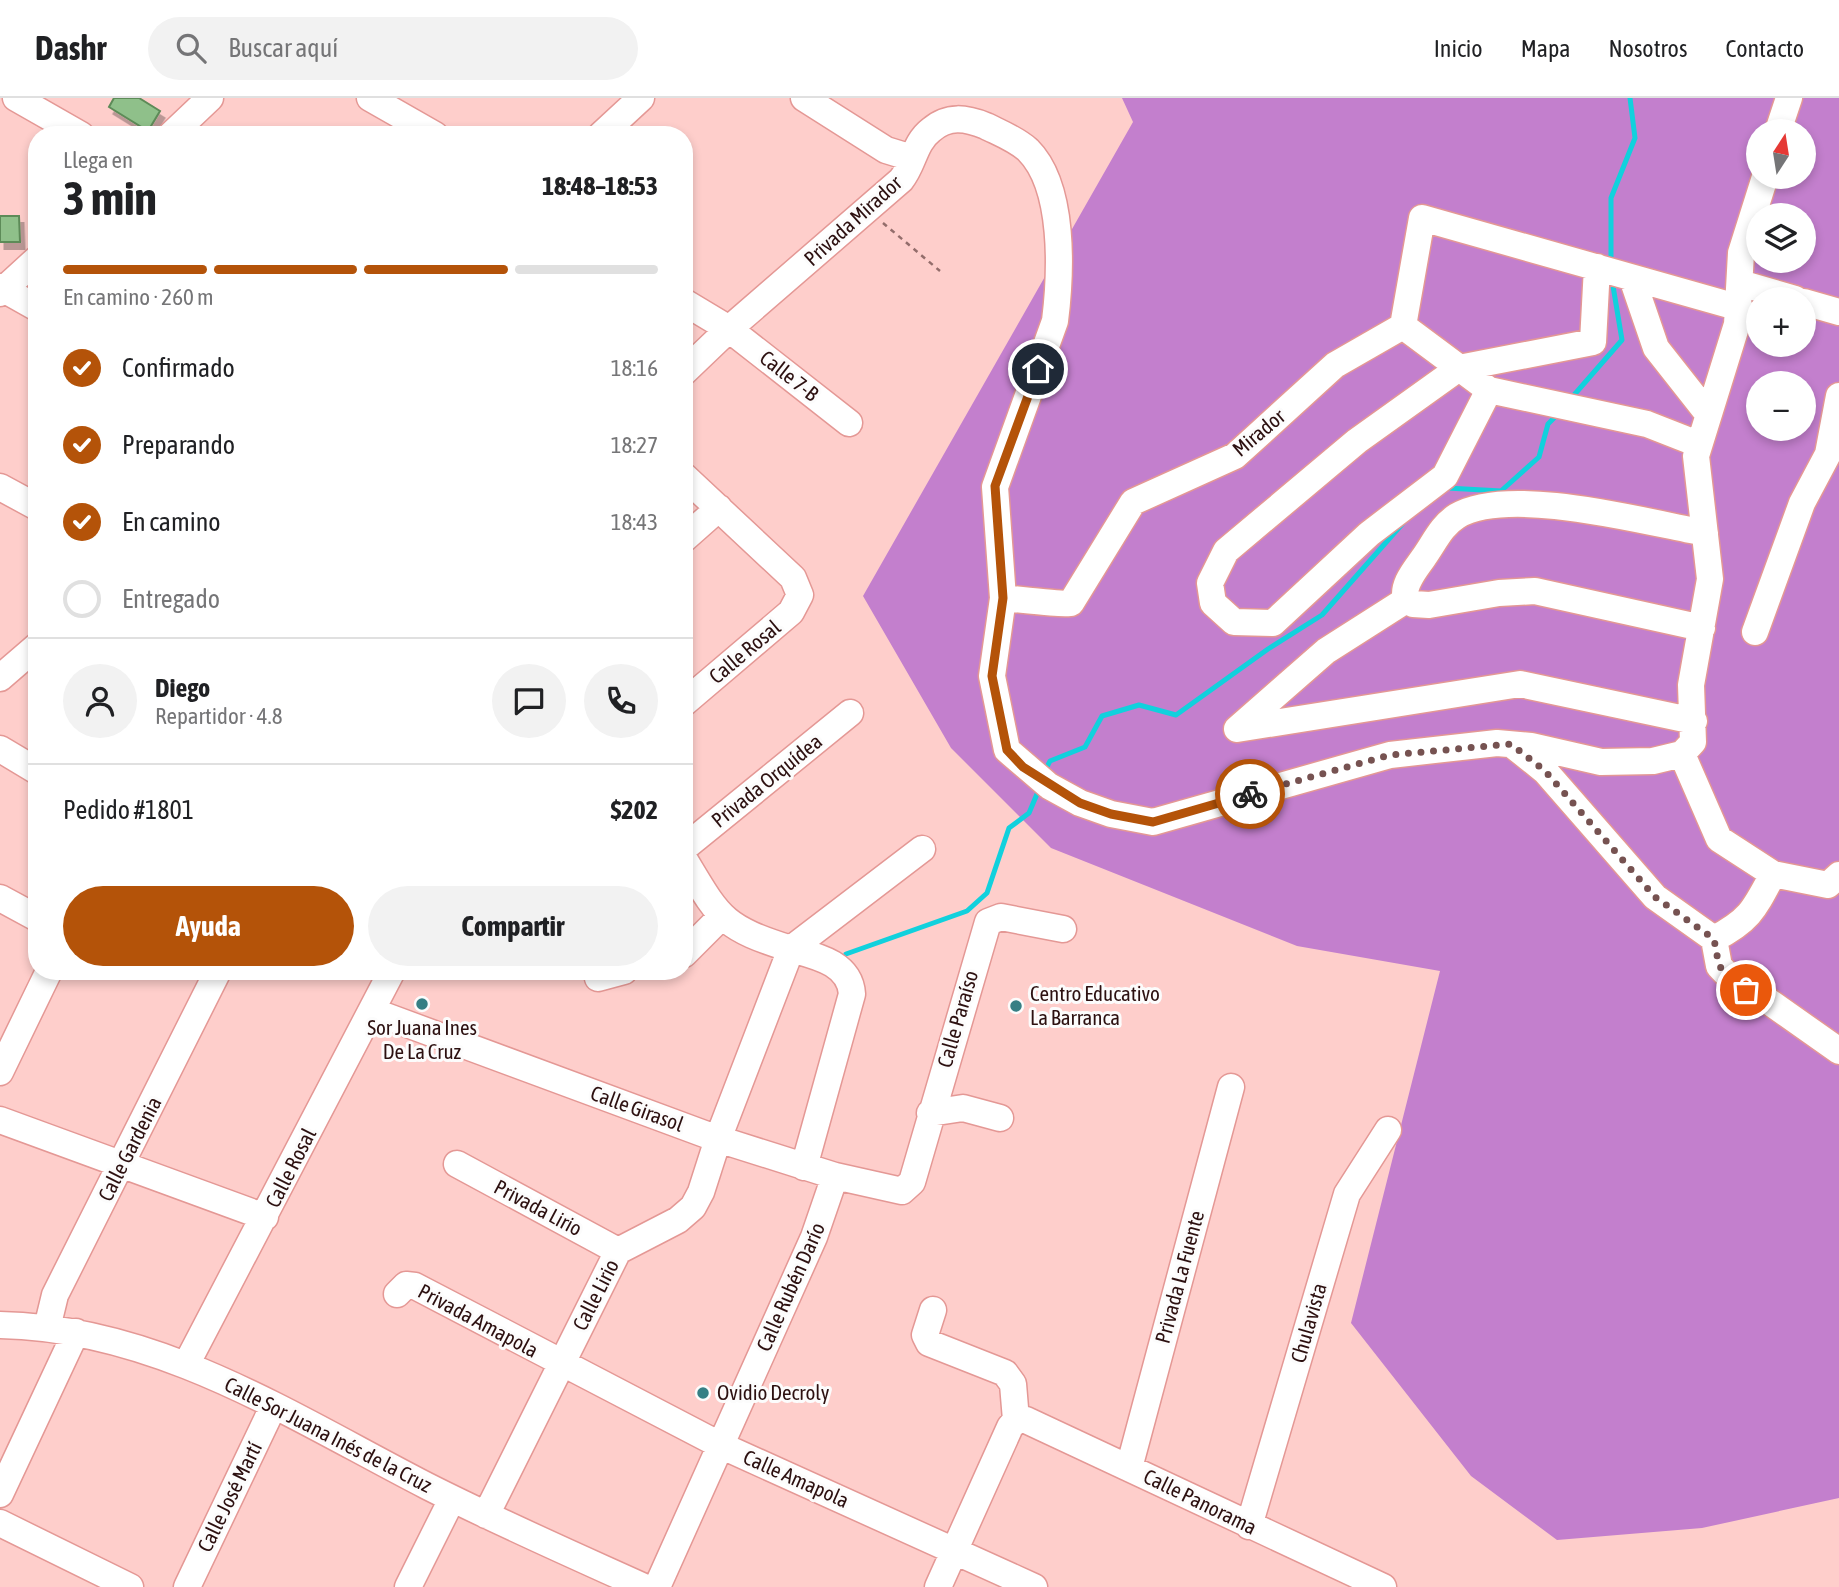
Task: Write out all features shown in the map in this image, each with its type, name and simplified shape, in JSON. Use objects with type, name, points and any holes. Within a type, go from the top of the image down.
[{"type":"street","points":[[16,98],[65,126]]},
{"type":"street","points":[[180,126],[210,98]]},
{"type":"street","points":[[370,98],[419,126]]},
{"type":"street","points":[[611,126],[641,98]]},
{"type":"street","points":[[804,98],[886,150],[912,158]]},
{"type":"street","points":[[1782,119],[1789,98]]},
{"type":"street","name":"Privada Mirador","points":[[693,363],[729,328],[901,180],[923,137],[948,120],[970,120],[1026,148],[1038,164],[1054,209],[1059,265],[1055,321],[995,486],[1003,598],[992,676],[1007,750],[1049,786],[1080,803],[1111,814],[1153,822],[1369,759],[1482,744],[1511,744],[1601,762],[1653,761],[1682,754]]},
{"type":"street","points":[[1761,189],[1741,253],[1740,295],[1698,444],[1696,466],[1710,579],[1691,685],[1693,742],[1682,754],[1719,839],[1773,874],[1828,885],[1839,875]]},
{"type":"street","points":[[1698,444],[1647,424],[1489,390],[1403,326],[1422,218],[1632,278],[1746,295]]},
{"type":"street","points":[[28,267],[1,290],[28,304]]},
{"type":"street","points":[[1489,390],[1445,476],[1369,534],[1273,623],[1234,622],[1213,603],[1210,583],[1226,551],[1357,441],[1459,368],[1593,342],[1597,267]]},
{"type":"street","points":[[1632,278],[1656,348],[1708,414]]},
{"type":"street","points":[[1816,305],[1839,312]]},
{"type":"street","name":"Calle 7-B","points":[[693,307],[729,328],[849,423]]},
{"type":"street","points":[[693,322],[709,348]]},
{"type":"street","name":"Mirador","points":[[1003,598],[1048,600],[1062,605],[1071,603],[1133,502],[1235,456],[1335,365],[1403,326]]},
{"type":"street","points":[[1755,632],[1802,503],[1828,454],[1839,396]]},
{"type":"street","points":[[693,484],[719,508],[693,531]]},
{"type":"street","points":[[0,487],[28,502]]},
{"type":"street","points":[[1406,600],[1408,582],[1444,527],[1459,515],[1478,507],[1544,503],[1704,533]]},
{"type":"street","name":"Calle Rosal","points":[[693,695],[792,612],[800,595],[793,578],[719,508]]},
{"type":"street","points":[[1406,600],[1413,604],[1429,605],[1499,593],[1535,591],[1702,628]]},
{"type":"street","points":[[1406,600],[1326,651],[1237,729],[1520,684],[1694,721]]},
{"type":"street","points":[[0,678],[28,654]]},
{"type":"street","name":"Privada Orquídea","points":[[693,841],[850,713]]},
{"type":"street","points":[[1511,744],[1545,771],[1655,897],[1714,939],[1719,966],[1737,985],[1764,998],[1839,1051]]},
{"type":"street","points":[[0,749],[28,766]]},
{"type":"street","points":[[786,948],[922,849]]},
{"type":"street","points":[[693,873],[721,917],[747,933],[833,964],[846,974],[852,994],[804,1167]]},
{"type":"street","points":[[1714,939],[1742,925],[1757,906],[1773,874]]},
{"type":"street","points":[[0,898],[28,913]]},
{"type":"street","points":[[693,945],[721,917]]},
{"type":"street","name":"Calle Paraíso","points":[[906,1189],[912,1182],[988,922],[1001,917],[1063,929]]},
{"type":"street","name":"Calle Lirio","points":[[486,1515],[618,1251],[678,1220],[693,1207],[701,1192],[786,948]]},
{"type":"street","points":[[0,1072],[45,980]]},
{"type":"street","name":"Calle Gardenia","points":[[47,1328],[50,1305],[214,980]]},
{"type":"street","name":"Calle Rosal","points":[[187,1363],[388,980]]},
{"type":"street","name":"Calle Girasol","points":[[372,1011],[718,1139],[835,1176],[897,1191],[906,1189]]},
{"type":"street","name":"Privada La Fuente","points":[[1129,1468],[1231,1087]]},
{"type":"street","points":[[930,1113],[963,1108],[1000,1118]]},
{"type":"street","points":[[0,1120],[265,1217]]},
{"type":"street","name":"Chulavista","points":[[1250,1526],[1349,1186],[1388,1130]]},
{"type":"street","name":"Privada Lirio","points":[[457,1164],[618,1251]]},
{"type":"street","name":"Calle Rubén Darío","points":[[657,1587],[822,1217],[835,1176]]},
{"type":"street","name":"Privada Amapola","points":[[397,1294],[405,1285],[415,1286],[560,1365]]},
{"type":"street","points":[[933,1310],[925,1335],[929,1343],[1005,1373],[1013,1384],[1016,1420],[1010,1427],[938,1587]]},
{"type":"street","name":"Calle Sor Juana Inés de la Cruz","points":[[0,1325],[76,1332],[187,1363],[452,1499],[643,1587]]},
{"type":"street","points":[[0,1494],[76,1332]]},
{"type":"street","name":"Calle Amapola","points":[[560,1365],[720,1445],[1034,1587]]},
{"type":"street","name":"Calle José Martí","points":[[187,1587],[274,1406]]},
{"type":"street","name":"Calle Panorama","points":[[1016,1420],[1026,1420],[1383,1587]]},
{"type":"street","points":[[408,1587],[452,1499]]},
{"type":"street","points":[[0,1523],[130,1587]]},
{"type":"path","points":[[867,209],[940,271]]},
{"type":"shaded area","points":[[1122,98],[1839,98],[1839,1498],[1702,1528],[1557,1540],[1471,1476],[1351,1323],[1440,971],[1297,946],[1051,848],[951,748],[863,596],[1133,122]]},
{"type":"building","points":[[114,98],[139,98],[160,111],[151,126],[140,126],[109,107]]},
{"type":"building","points":[[0,216],[19,216],[20,242],[0,242]]},
{"type":"waterway","points":[[1611,257],[1611,198],[1635,138],[1630,98]]},
{"type":"waterway","points":[[1574,395],[1622,340],[1613,286]]},
{"type":"waterway","points":[[1447,488],[1501,491],[1539,457],[1548,424],[1554,418]]},
{"type":"waterway","points":[[1047,767],[1050,761],[1085,747],[1102,716],[1139,705],[1176,715],[1268,649],[1322,615],[1404,522]]},
{"type":"waterway","points":[[846,954],[967,911],[987,893],[1009,828],[1029,813],[1037,794]]},
{"type":"way so far","points":[[1250,794],[1369,759],[1482,744],[1511,744],[1545,771],[1561,788],[1655,897],[1714,939],[1719,966],[1737,985],[1746,990]]},
{"type":"place","name":"Sor Juana Ines De La Cruz","points":[[422,1004]]},
{"type":"place","name":"Centro Educativo La Barranca","points":[[1016,1006]]},
{"type":"place","name":"Ovidio Decroly","points":[[703,1393]]},
{"type":"route","points":[[1038,369],[995,486],[1003,598],[992,676],[1007,750],[1023,767],[1049,786],[1080,803],[1111,814],[1153,822],[1250,794]]}]
